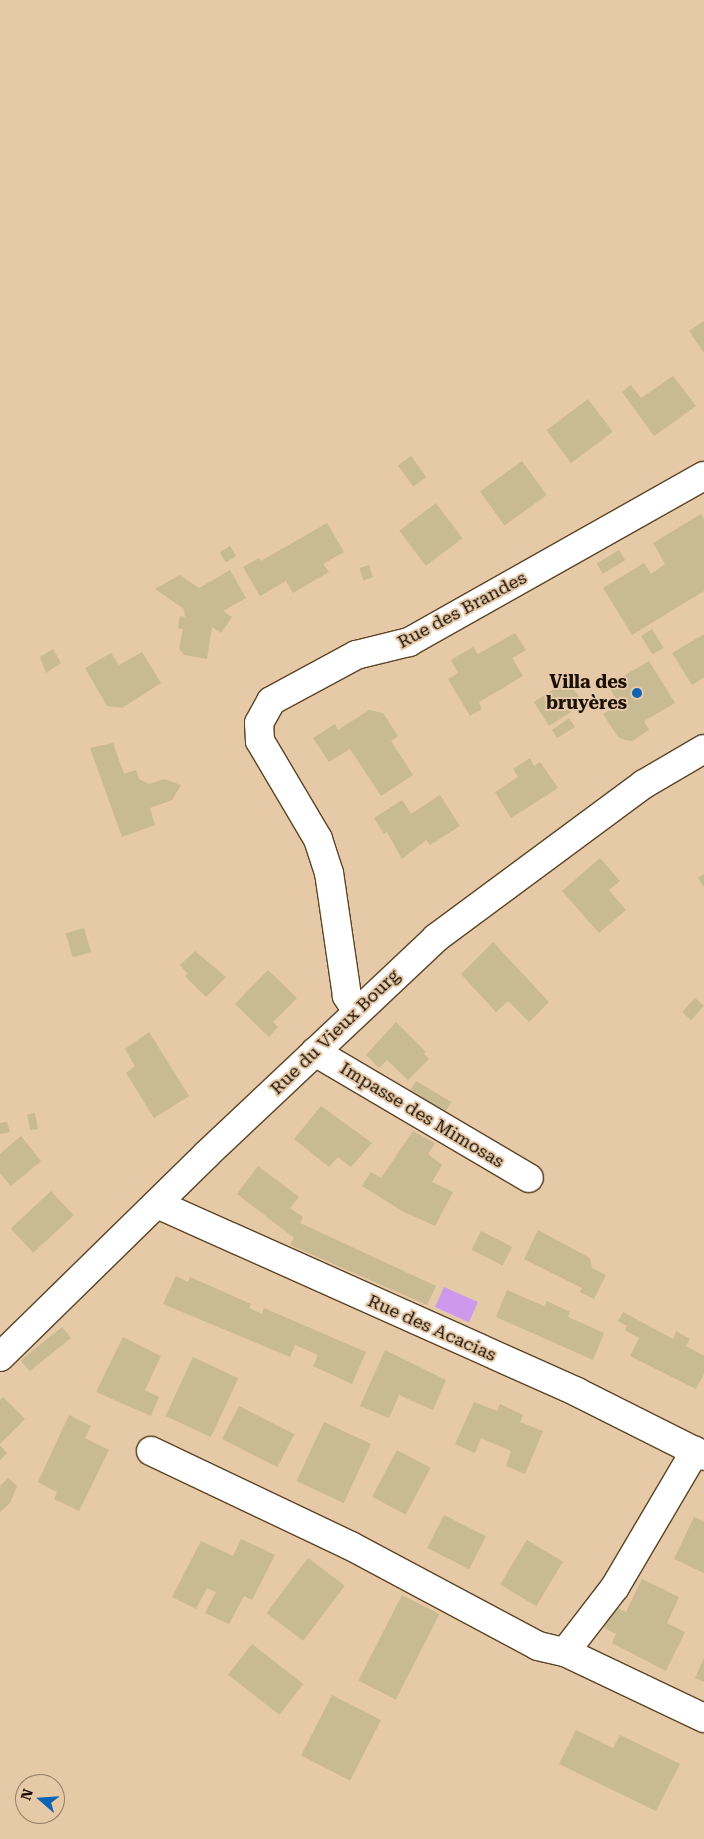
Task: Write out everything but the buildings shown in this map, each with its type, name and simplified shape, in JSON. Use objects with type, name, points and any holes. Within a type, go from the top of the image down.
[{"type":"street","name":"Rue des Brandes","points":[[356,1010],[347,996],[330,873],[318,840],[260,740],[259,723],[271,701],[356,655],[409,642],[704,476]]},
{"type":"street","name":"Rue du Vieux Bourg","points":[[0,1357],[356,1010],[436,938],[644,784],[704,749]]},
{"type":"street","name":"Impasse des Mimosas","points":[[315,1052],[529,1178]]},
{"type":"street","name":"Rue des Acacias","points":[[157,1204],[577,1392],[699,1454]]},
{"type":"street","points":[[151,1451],[351,1546],[538,1646],[565,1652],[704,1718]]},
{"type":"street","points":[[565,1652],[615,1587],[699,1454]]},
{"type":"shaded area","points":[[444,1287],[478,1302],[469,1322],[435,1307]]},
{"type":"place","name":"Villa des bruyères","points":[[637,693]]}]
